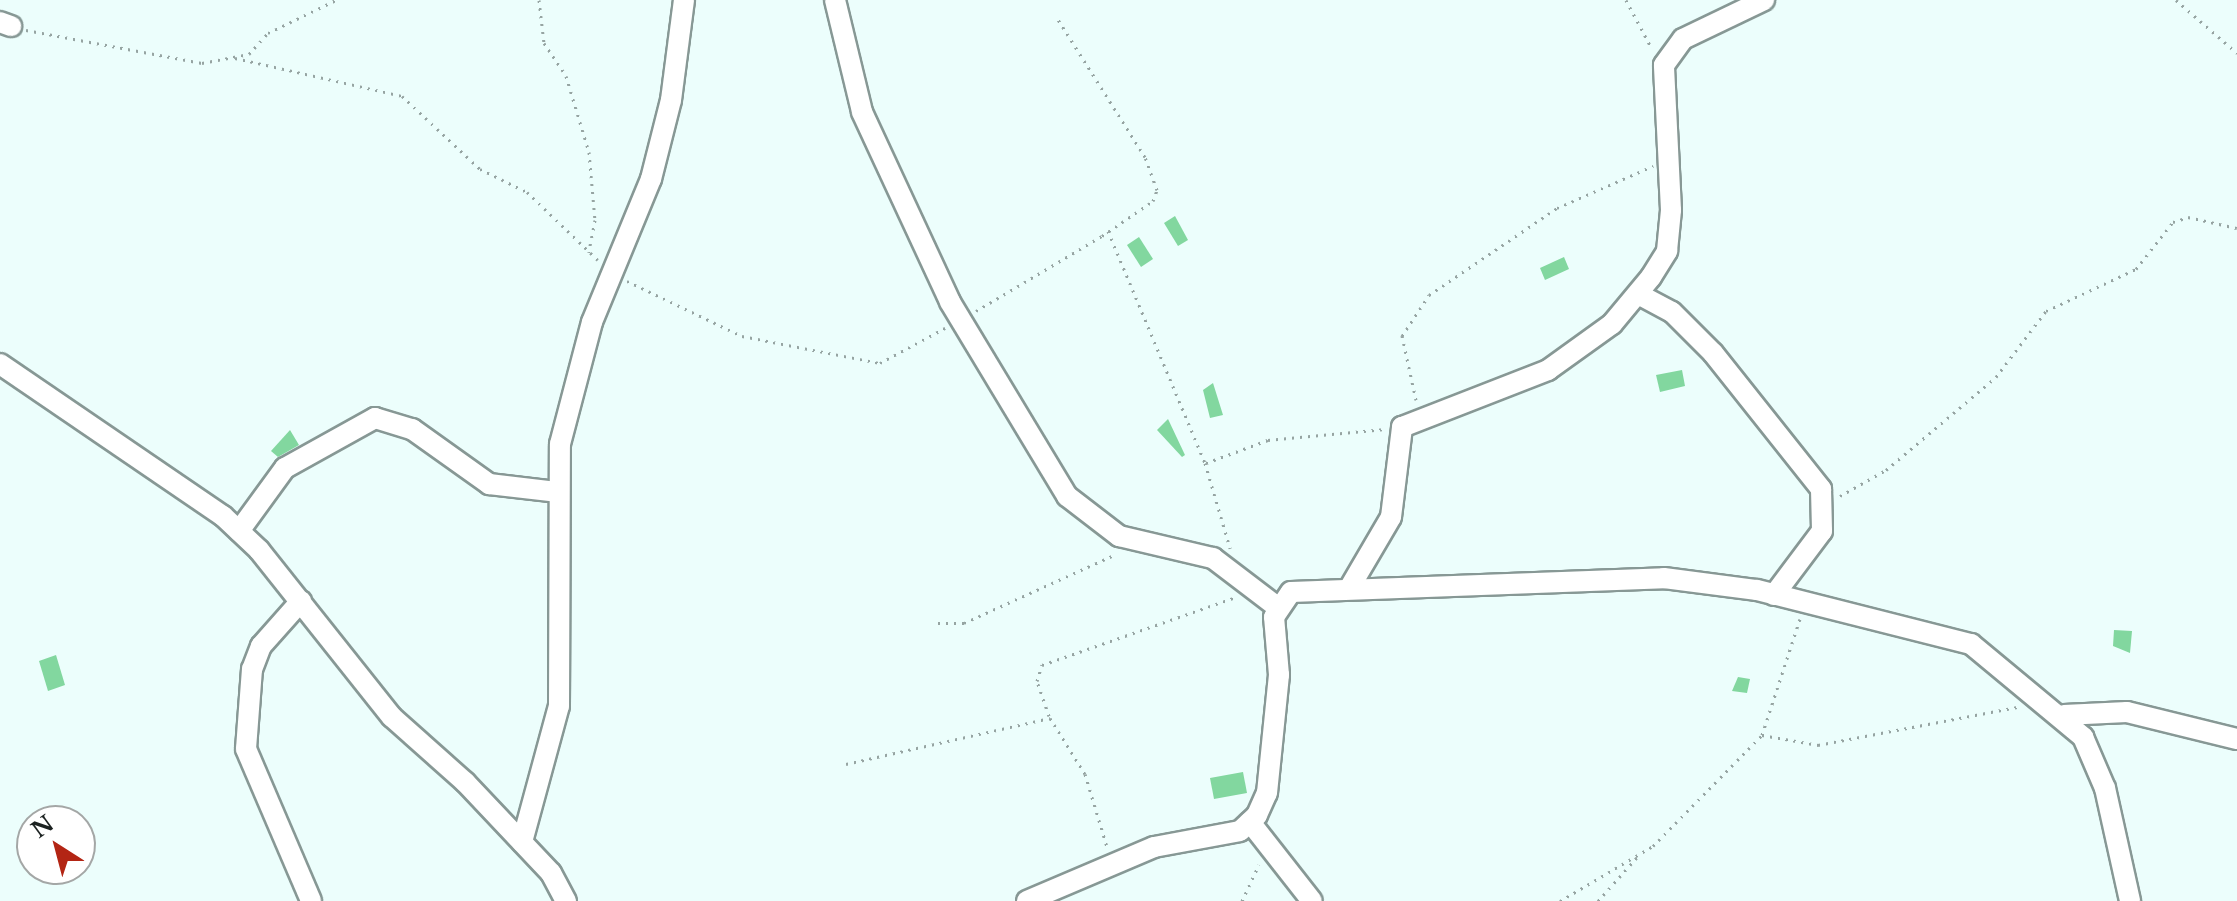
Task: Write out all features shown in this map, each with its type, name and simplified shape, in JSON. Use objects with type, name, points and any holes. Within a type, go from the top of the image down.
[{"type":"street","points":[[522,842],[559,706],[557,492],[573,387],[611,272],[651,179],[671,100],[684,0]]},
{"type":"street","points":[[835,0],[862,112],[960,321],[1067,496],[1094,523],[1147,545],[1213,558],[1276,606]]},
{"type":"street","points":[[1350,587],[1384,537],[1411,421],[1525,383],[1586,347],[1638,294],[1667,251],[1672,162],[1664,65],[1683,39],[1764,0]]},
{"type":"street","points":[[1638,294],[1672,312],[1713,353],[1809,467],[1826,504],[1822,531],[1774,595]]},
{"type":"street","points":[[0,364],[239,531],[301,601],[392,717],[522,842],[566,901]]},
{"type":"street","points":[[239,531],[285,468],[375,418],[412,429],[489,484],[557,492]]},
{"type":"street","points":[[1027,901],[1154,847],[1240,831],[1250,822],[1267,793],[1276,606],[1291,592],[1350,587],[1664,578],[1774,595],[1971,644],[2064,715],[2099,767],[2130,901]]},
{"type":"street","points":[[301,601],[256,657],[246,749],[311,901]]},
{"type":"street","points":[[2064,715],[2127,712],[2237,739]]},
{"type":"street","points":[[1250,822],[1312,901]]},
{"type":"path","points":[[235,58],[336,0]]},
{"type":"path","points":[[539,0],[544,43],[566,76],[589,152],[595,220],[589,252]]},
{"type":"path","points":[[1626,0],[1664,65]]},
{"type":"path","points":[[2176,0],[2237,53]]},
{"type":"path","points":[[5,24],[181,64],[235,58],[402,96],[480,169],[527,192],[611,272],[742,336],[880,363],[960,321],[1153,201],[1157,180],[1056,16]]},
{"type":"path","points":[[1205,463],[1268,440],[1411,421],[1402,336],[1429,295],[1557,208],[1615,178],[1672,162]]},
{"type":"path","points":[[1826,504],[1886,470],[1996,377],[2046,311],[2136,269],[2179,218],[2237,228]]},
{"type":"path","points":[[1108,231],[1205,463],[1232,572]]},
{"type":"path","points":[[938,623],[964,623],[1147,545]]},
{"type":"path","points":[[1111,864],[1094,797],[1050,718],[1037,681],[1042,665],[1255,589]]},
{"type":"path","points":[[1598,901],[1641,852],[1762,735],[1806,604]]},
{"type":"path","points":[[1762,735],[1818,745],[2045,701]]},
{"type":"path","points":[[846,764],[1050,718]]},
{"type":"path","points":[[1242,901],[1266,844]]},
{"type":"path","points":[[1560,901],[1641,852]]},
{"type":"building","points":[[1175,216],[1188,240],[1178,246],[1164,223]]},
{"type":"building","points":[[1139,237],[1153,259],[1141,267],[1127,245]]},
{"type":"building","points":[[1564,257],[1569,269],[1545,280],[1540,268]]},
{"type":"building","points":[[1682,370],[1685,386],[1660,392],[1656,375]]},
{"type":"building","points":[[1213,383],[1223,415],[1210,418],[1203,390]]},
{"type":"building","points":[[1168,419],[1185,455],[1182,457],[1157,430]]},
{"type":"building","points":[[290,430],[299,445],[278,457],[271,451]]},
{"type":"building","points":[[2114,630],[2132,631],[2130,653],[2113,646]]},
{"type":"building","points":[[56,655],[65,685],[48,691],[39,661]]},
{"type":"building","points":[[1738,677],[1750,679],[1747,693],[1732,691]]},
{"type":"building","points":[[1243,772],[1247,793],[1214,799],[1210,778]]}]
